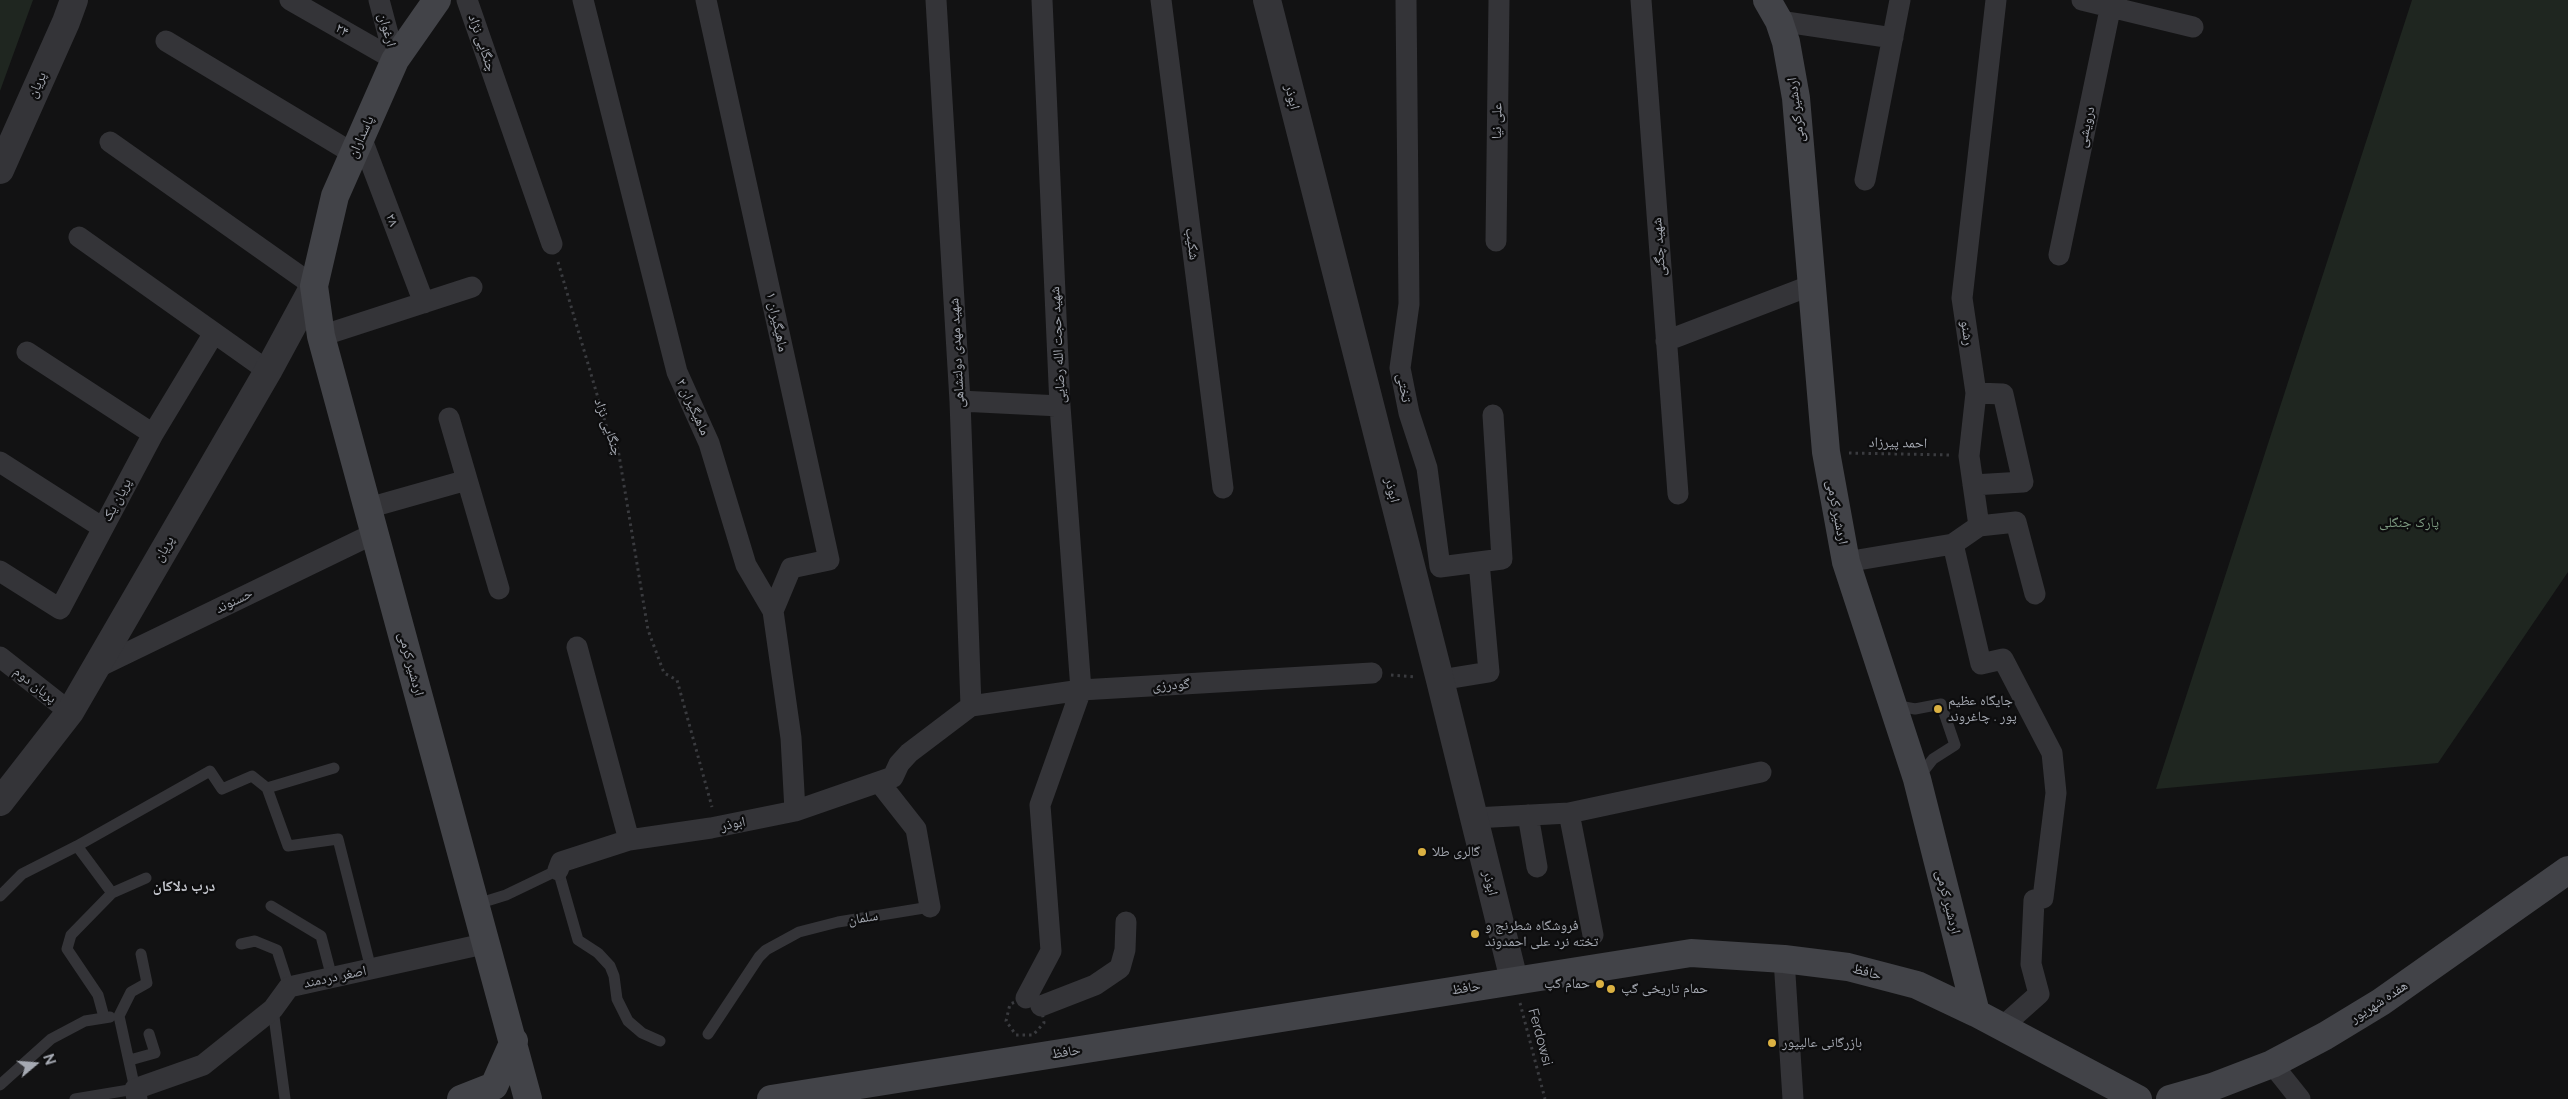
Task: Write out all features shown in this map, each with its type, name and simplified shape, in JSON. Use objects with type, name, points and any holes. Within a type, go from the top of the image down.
[{"type":"main road","name":"پاسداران","points":[[314,286],[334,196],[395,60],[437,0]]},
{"type":"main road","name":"اردشیر کرمی","points":[[1773,10],[1786,42],[1796,98],[1826,452],[1846,562],[1917,779],[1976,1013]]},
{"type":"main road","name":"اردشیر کرمی","points":[[314,286],[321,336],[488,943],[528,1099]]},
{"type":"main road","name":"هفده شهریور","points":[[2170,1099],[2212,1087],[2272,1064],[2325,1036],[2381,1002],[2568,870]]},
{"type":"main road","name":"حافظ","points":[[784,1098],[829,1094],[1514,980],[1691,953],[1784,959],[1848,967],[1916,985],[1976,1013],[2138,1099]]},
{"type":"main road","points":[[461,1099],[494,1086],[514,1041]]},
{"type":"street","name":"پریان","points":[[0,170],[74,0]]},
{"type":"street","name":"۲۴","points":[[290,0],[395,60]]},
{"type":"street","name":"ارغوان","points":[[379,0],[395,60]]},
{"type":"street","name":"چنگایی نژاد","points":[[467,0],[552,244]]},
{"type":"street","name":"ماهیگیران ۲","points":[[583,0],[677,372],[709,443],[729,501],[746,565],[773,611],[791,738],[795,811]]},
{"type":"street","name":"ماهیگیران ۱","points":[[706,0],[829,560],[791,568],[773,611]]},
{"type":"street","name":"شهید مهدی دولتشاهی","points":[[936,0],[960,401],[971,706]]},
{"type":"street","name":"شهید حجت الله رضایی","points":[[1042,0],[1060,406],[1081,690]]},
{"type":"street","name":"شکیب","points":[[1161,0],[1223,488]]},
{"type":"street","name":"ابوذر","points":[[1267,0],[1440,680],[1514,980]]},
{"type":"street","name":"تختی","points":[[1406,0],[1409,304],[1400,368],[1409,413],[1427,468],[1440,567],[1502,559],[1493,415]]},
{"type":"street","name":"علی نیا","points":[[1496,241],[1499,0]]},
{"type":"street","name":"شهید چگنی","points":[[1641,0],[1678,494]]},
{"type":"street","points":[[1865,180],[1900,0]]},
{"type":"street","name":"رشنو","points":[[1979,526],[1969,456],[1976,393],[1962,298],[1996,0]]},
{"type":"street","points":[[2082,0],[2112,3],[2193,27]]},
{"type":"street","name":"درویشی","points":[[2059,255],[2112,3]]},
{"type":"street","points":[[1773,10],[1893,38]]},
{"type":"street","points":[[166,41],[357,145]]},
{"type":"street","points":[[110,142],[314,286]]},
{"type":"street","name":"۲۸","points":[[357,145],[424,303]]},
{"type":"street","points":[[80,237],[268,371]]},
{"type":"street","points":[[1666,341],[1812,285]]},
{"type":"street","name":"پریان","points":[[0,802],[70,712],[268,371],[314,286]]},
{"type":"street","points":[[321,336],[472,287]]},
{"type":"street","name":"پریان یک","points":[[0,571],[60,609],[153,434],[214,333]]},
{"type":"street","points":[[27,352],[153,434]]},
{"type":"street","points":[[1973,485],[2023,482],[2003,394],[1976,393]]},
{"type":"street","points":[[960,401],[1060,406]]},
{"type":"street","points":[[449,418],[500,589]]},
{"type":"street","points":[[0,462],[103,528]]},
{"type":"street","name":"حسنوند","points":[[94,669],[372,520],[468,480]]},
{"type":"street","points":[[1846,562],[1953,544],[1979,526],[2016,522],[2035,594]]},
{"type":"street","points":[[1953,544],[1981,664],[2003,660],[2052,753],[2056,785],[2043,898],[2034,900],[2031,964],[2039,994],[2002,1027]]},
{"type":"street","points":[[1440,680],[1489,672],[1479,562]]},
{"type":"street","points":[[577,647],[629,840]]},
{"type":"street","name":"پریان دوم","points":[[0,657],[70,712]]},
{"type":"street","name":"گودرزی","points":[[971,706],[1081,690],[1372,673]]},
{"type":"street","points":[[1081,690],[1040,805],[1051,951],[1033,1002],[1095,986],[1120,968],[1125,950],[1126,922]]},
{"type":"street","name":"ابوذر","points":[[558,870],[560,862],[629,840],[717,827],[795,811],[893,777],[899,764],[909,752],[971,706]]},
{"type":"street","points":[[1474,818],[1569,813],[1760,772]]},
{"type":"street","name":"سلمان","points":[[879,782],[916,829],[930,907]]},
{"type":"street","points":[[1569,813],[1593,935]]},
{"type":"street","points":[[1528,815],[1537,867]]},
{"type":"street","name":"اصغر دردمند","points":[[136,1094],[203,1064],[273,1009],[289,987],[488,943]]},
{"type":"street","points":[[1784,959],[1793,1099]]},
{"type":"street","points":[[2272,1064],[2300,1099]]},
{"type":"lane","points":[[1891,704],[1915,709],[1941,704],[1946,717],[1955,745],[1933,759],[1917,779]]},
{"type":"lane","points":[[267,788],[334,768]]},
{"type":"lane","points":[[0,896],[22,874],[77,846],[210,771],[222,789],[252,776],[267,788],[288,846],[338,839],[371,969]]},
{"type":"lane","points":[[77,846],[112,893]]},
{"type":"lane","name":"ابوذر","points":[[477,904],[506,895],[558,870]]},
{"type":"lane","points":[[558,870],[578,940],[598,953],[610,966],[618,998],[628,1021],[642,1033],[660,1041]]},
{"type":"lane","points":[[104,1017],[98,996],[67,949],[71,935],[112,893],[146,878]]},
{"type":"lane","points":[[271,906],[321,936],[332,978]]},
{"type":"lane","name":"سلمان","points":[[708,1034],[759,956],[766,950],[798,932],[838,922],[930,907]]},
{"type":"lane","points":[[241,944],[255,941],[277,950],[289,987]]},
{"type":"lane","points":[[76,1099],[136,1094],[119,1016],[131,992],[146,983],[141,954]]},
{"type":"lane","points":[[273,1009],[286,1098]]},
{"type":"lane","points":[[0,1085],[51,1039],[85,1021],[119,1016]]},
{"type":"lane","points":[[130,1060],[155,1053],[149,1034]]},
{"type":"path","name":"چنگایی نژاد","points":[[552,244],[611,442],[618,449],[648,630],[664,673],[677,680],[717,827]]},
{"type":"path","name":"احمد پیرزاد","points":[[1826,452],[1969,456]]},
{"type":"path","points":[[1372,673],[1440,680]]},
{"type":"path","name":"Ferdowsi","points":[[1514,980],[1545,1099]]},
{"type":"green space","points":[[0,0],[33,0],[0,91]]},
{"type":"green space","name":"پارک جنگلی","points":[[2412,0],[2568,0],[2568,572],[2438,763],[2156,789]]},
{"type":"place","name":"جایگاه عظیم پور . چاغروند","points":[[1938,709]]},
{"type":"place","name":"گالری طلا","points":[[1422,852]]},
{"type":"place","name":"فروشگاه شطرنج و تخته نرد علی احمدوند","points":[[1475,934]]},
{"type":"place","name":"حمام گپ","points":[[1600,984]]},
{"type":"place","name":"حمام تاریخی گپ","points":[[1611,989]]},
{"type":"place","name":"بازرگانی عالیپور","points":[[1772,1043]]},
{"type":"district","name":"درب دلاکان","points":[[184,886]]}]
